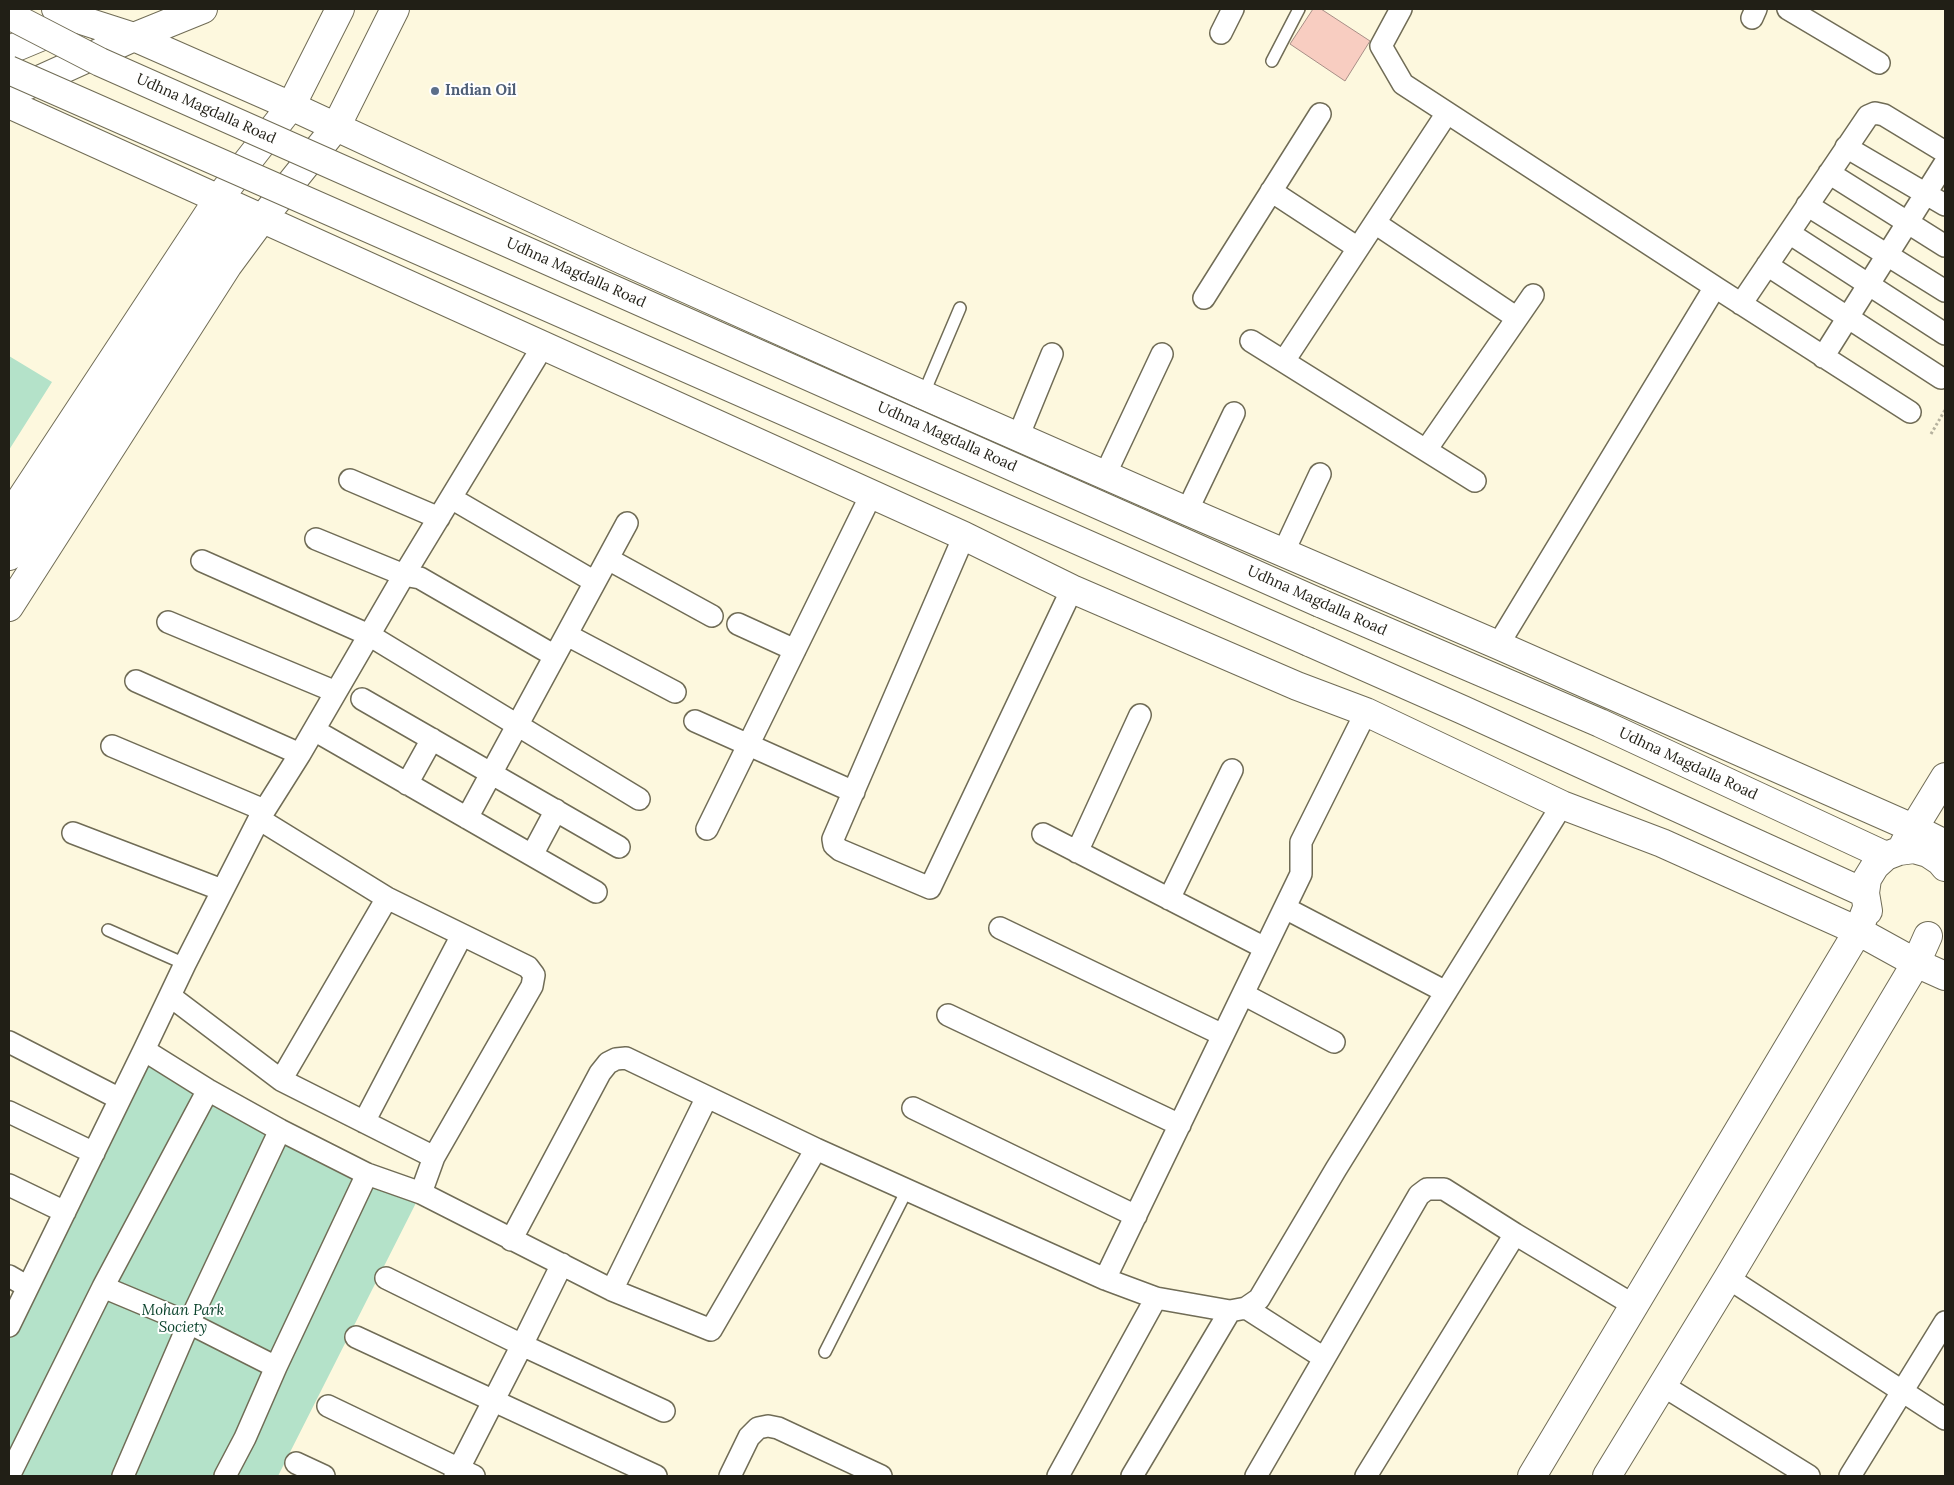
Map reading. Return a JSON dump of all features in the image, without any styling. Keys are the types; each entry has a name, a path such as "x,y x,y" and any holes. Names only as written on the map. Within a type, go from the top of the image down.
{"main road":[{"path":"9,50 55,12 107,9"},
{"path":"9,94 134,37 203,9"},
{"path":"9,556 148,340 176,311 241,208 340,9"},
{"path":"9,517 241,208 336,127 395,9"},
{"path":"55,12 134,37 291,106 617,258 923,395 1187,512 1498,645 1915,829 1945,844"},
{"name":"Udhna Magdalla Road","path":"9,15 109,66 1320,603 1600,723 1893,853 1914,850 1928,853 1945,867"},
{"path":"9,70 1472,714 1863,911 1885,932 1899,938 1914,940 1940,929"},
{"path":"9,104 964,536 1072,589 1297,686 1366,712 1562,805 1662,844 1863,911 1916,963 1945,976"},
{"path":"9,607 228,264 241,208"},
{"path":"9,587 165,348 176,311"},
{"path":"1532,1476 1635,1306 1863,911 1867,879 1875,866 1893,853 1915,829 1945,778"},
{"path":"1607,1476 1916,963 1940,929"}],"street":[{"path":"1221,33 1233,9"},
{"path":"1401,9 1381,46 1403,84 1910,412"},
{"path":"1788,9 1879,63"},
{"path":"1284,361 1447,113"},
{"path":"1741,304 1868,116 1875,113 1884,115 1945,152"},
{"path":"1204,298 1320,114"},
{"path":"1846,148 1945,205"},
{"path":"1823,357 1945,163"},
{"path":"1829,173 1945,246"},
{"path":"1272,191 1358,248"},
{"path":"1807,205 1945,291"},
{"path":"1374,222 1517,318"},
{"path":"1789,233 1945,334"},
{"path":"1767,265 1941,378"},
{"path":"1498,645 1715,287"},
{"path":"1426,450 1533,295"},
{"path":"1251,340 1475,481"},
{"path":"9,1326 185,964 261,814 300,754 404,575 543,346"},
{"path":"1018,437 1052,354"},
{"path":"1105,475 1162,354"},
{"path":"1187,512 1234,413"},
{"path":"1283,553 1320,474"},
{"path":"350,480 439,518"},
{"path":"707,829 872,495"},
{"path":"451,498 595,582"},
{"path":"467,818 628,522"},
{"path":"964,536 833,839 834,845 840,850 930,888 1072,589"},
{"path":"316,539 404,575 420,578 555,656"},
{"path":"608,559 712,616"},
{"path":"202,561 369,635 639,799"},
{"path":"168,622 336,692"},
{"path":"738,624 795,650"},
{"path":"567,635 675,692"},
{"path":"136,681 300,754"},
{"path":"362,699 618,846"},
{"path":"1105,1279 1301,874 1301,842 1366,712"},
{"path":"1077,852 1140,715"},
{"path":"695,721 854,792"},
{"path":"314,730 596,892"},
{"path":"407,784 432,739"},
{"path":"112,746 261,814 386,898 528,967 532,971 534,980 434,1157 421,1193"},
{"path":"1169,899 1232,770"},
{"path":"1132,1476 1238,1310 1259,1299 1336,1169 1562,805"},
{"path":"532,856 556,810"},
{"path":"73,833 222,890"},
{"path":"1042,834 1265,948"},
{"path":"281,1080 386,898"},
{"path":"1285,908 1446,992"},
{"path":"1000,928 1223,1035"},
{"path":"364,1122 462,935"},
{"path":"1243,994 1334,1042"},
{"path":"170,996 281,1080 434,1157"},
{"path":"948,1015 1180,1125"},
{"path":"9,1042 120,1099"},
{"path":"144,1050 208,1090 280,1130 367,1174 421,1193 612,1290 711,1330 816,1149"},
{"path":"511,1240 600,1073 608,1063 616,1058 626,1058 816,1149 1105,1279 1156,1298 1238,1310 1324,1358"},
{"path":"14,1475 103,1287 208,1090"},
{"path":"612,1290 707,1097"},
{"path":"913,1108 1136,1216"},
{"path":"9,1112 94,1153"},
{"path":"123,1476 189,1323 280,1130"},
{"path":"225,1476 245,1438 276,1367 367,1174"},
{"path":"9,1185 65,1212"},
{"path":"1256,1476 1419,1195 1427,1189 1444,1189 1635,1306"},
{"path":"1366,1476 1515,1234"},
{"path":"328,1406 462,1474 493,1402 562,1264"},
{"path":"9,1276 28,1287"},
{"path":"386,1278 522,1345 664,1411"},
{"path":"1728,1278 1945,1419"},
{"path":"103,1287 189,1323 276,1367"},
{"path":"1058,1476 1156,1298"},
{"path":"1850,1476 1945,1322"},
{"path":"356,1337 656,1476"},
{"path":"1662,1385 1809,1476"},
{"path":"730,1476 749,1437 758,1428 768,1426 778,1428 881,1476"},
{"path":"296,1463 324,1476"}],"lane":[{"path":"1272,61 1299,9"},
{"path":"9,22 55,12"},
{"path":"923,395 960,308"},
{"path":"108,930 185,964"},
{"path":"825,1352 907,1190"}],"path":[{"path":"1931,434 1945,410"}],"green space":[{"path":"9,356 52,382 9,450"},
{"name":"Mohan Park Society","path":"143,1053 421,1193 278,1476 9,1476 9,1321"}],"building":[{"path":"1313,9 1321,9 1370,41 1345,81 1290,44"}],"place":[{"name":"Indian Oil","path":"435,91"}]}
